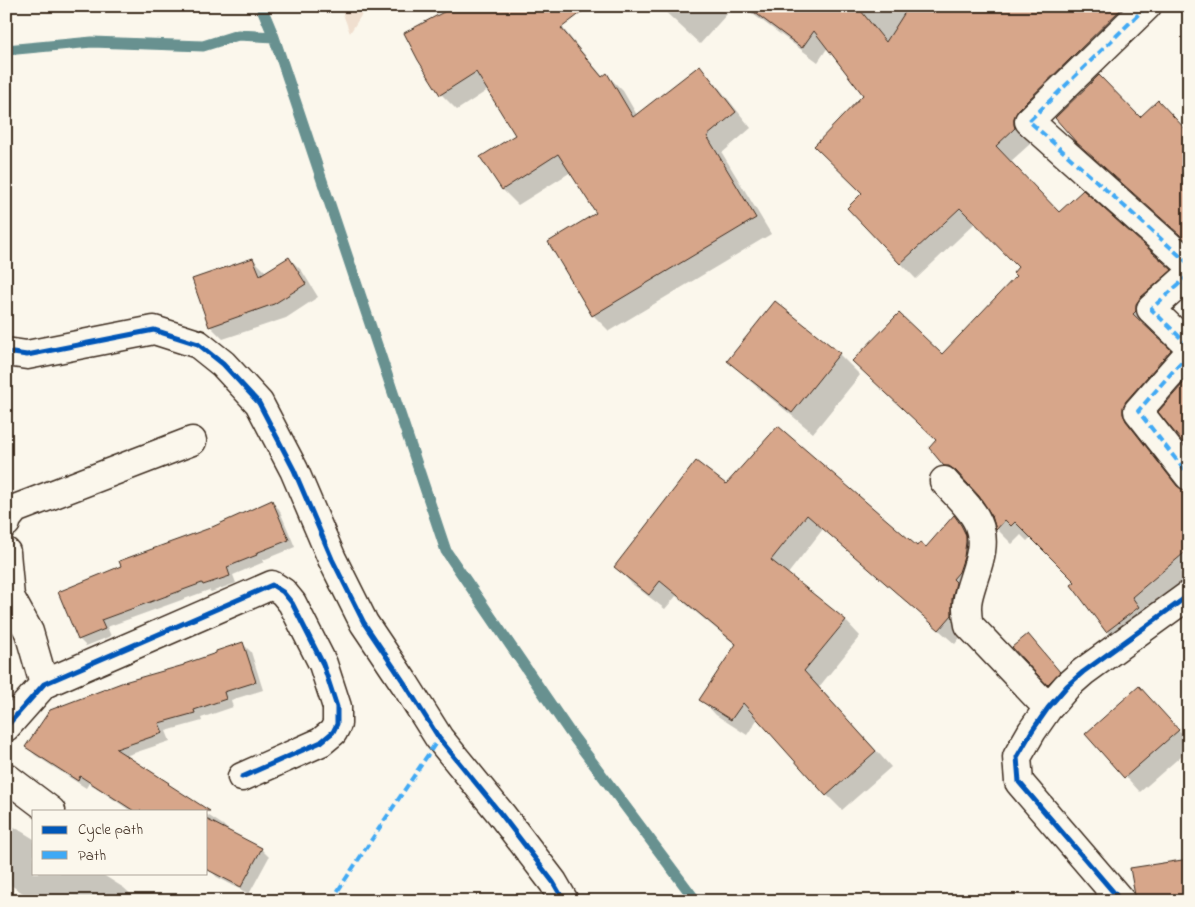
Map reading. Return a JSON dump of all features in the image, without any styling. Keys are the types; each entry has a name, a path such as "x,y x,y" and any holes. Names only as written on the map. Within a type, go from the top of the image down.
{"street":[{"path":"1147,6 1030,121 1189,264"},
{"path":"1189,275 1151,309 1189,346"},
{"path":"6,352 27,354 154,330 198,344 223,364 259,403 294,470 332,559 364,623 439,738 501,814 553,882 564,901"},
{"path":"1189,353 1138,411 1189,476"},
{"path":"6,523 15,509 192,442"},
{"path":"944,481 978,522 981,532 981,554 968,600 967,615 969,625 1048,708"},
{"path":"6,552 8,596 28,632 44,684"},
{"path":"6,727 44,684 272,585 283,592 292,603 323,664 337,707 337,724 333,732 321,742 242,778"},
{"path":"1121,901 1019,782 1017,757 1048,708 1067,686 1083,672 1189,595"},
{"path":"6,777 50,810"}],"shaded area":[{"path":"340,6 367,6 350,33"}],"building":[{"path":"455,6 590,6 561,28 602,77 607,73 633,117 700,65 736,112 707,136 756,218 592,316 548,242 596,213 558,154 502,190 480,157 515,135 476,72 440,95 404,33"},
{"path":"746,6 857,6 886,42 909,6 1124,6 1018,110 1014,118 1015,128 996,146 1059,212 1083,190 1172,270 1141,297 1136,304 1136,311 1133,314 1171,350 1126,401 1123,407 1123,414 1126,421 1177,486 1189,491 1189,549 1132,597 1139,607 1106,632 1071,585 1075,582 1015,522 1011,526 1005,520 996,530 992,516 979,496 956,471 949,466 944,466 929,448 936,440 852,361 899,313 942,354 1016,276 1013,273 1018,267 960,208 900,264 847,208 862,193 814,146 863,95 814,31 802,48"},
{"path":"1099,75 1140,117 1158,100 1189,133 1189,243 1076,142 1055,118"},
{"path":"289,257 306,284 274,304 209,327 192,279 253,258 260,275"},
{"path":"775,301 840,353 792,413 727,361"},
{"path":"1189,377 1189,450 1158,412"},
{"path":"778,426 917,546 920,542 926,547 954,515 966,535 964,557 959,572 953,579 956,582 952,599 952,615 939,630 807,515 771,560 846,620 804,671 876,751 826,796 743,703 731,720 699,700 736,644 660,581 649,595 614,567 696,461 726,484"},
{"path":"272,500 289,540 227,567 230,576 203,585 202,583 101,620 105,629 78,640 58,592 121,566 119,561 210,528"},
{"path":"1028,634 1060,672 1047,685 1012,647"},
{"path":"243,642 256,682 224,692 226,699 194,710 195,713 159,723 163,733 116,749 210,811 132,810 80,776 78,781 25,747 50,710 124,682 184,665 216,653 216,651"},
{"path":"1139,686 1179,730 1124,778 1085,734"},
{"path":"208,820 262,848 241,887 208,870"},
{"path":"1189,859 1189,901 1136,901 1130,868"}],"waterway":[{"path":"261,6 274,37 446,551 569,731 696,901"},
{"path":"6,50 92,42 203,46 238,35 274,37"}],"marked path":[{"path":"1147,6 1029,121 1189,264"},
{"path":"1189,275 1151,309 1189,346"},
{"path":"1189,353 1138,411 1189,476"},
{"path":"331,901 439,738"}],"cycle path":[{"path":"6,352 27,355 154,330 198,344 223,364 259,403 294,470 332,559 364,623 439,738 501,814 553,882 564,901"},
{"path":"6,727 44,684 272,585 283,592 292,603 323,664 337,707 337,724 333,732 321,742 242,777"},
{"path":"1121,901 1019,782 1017,757 1048,708 1067,686 1083,672 1189,595"}]}
